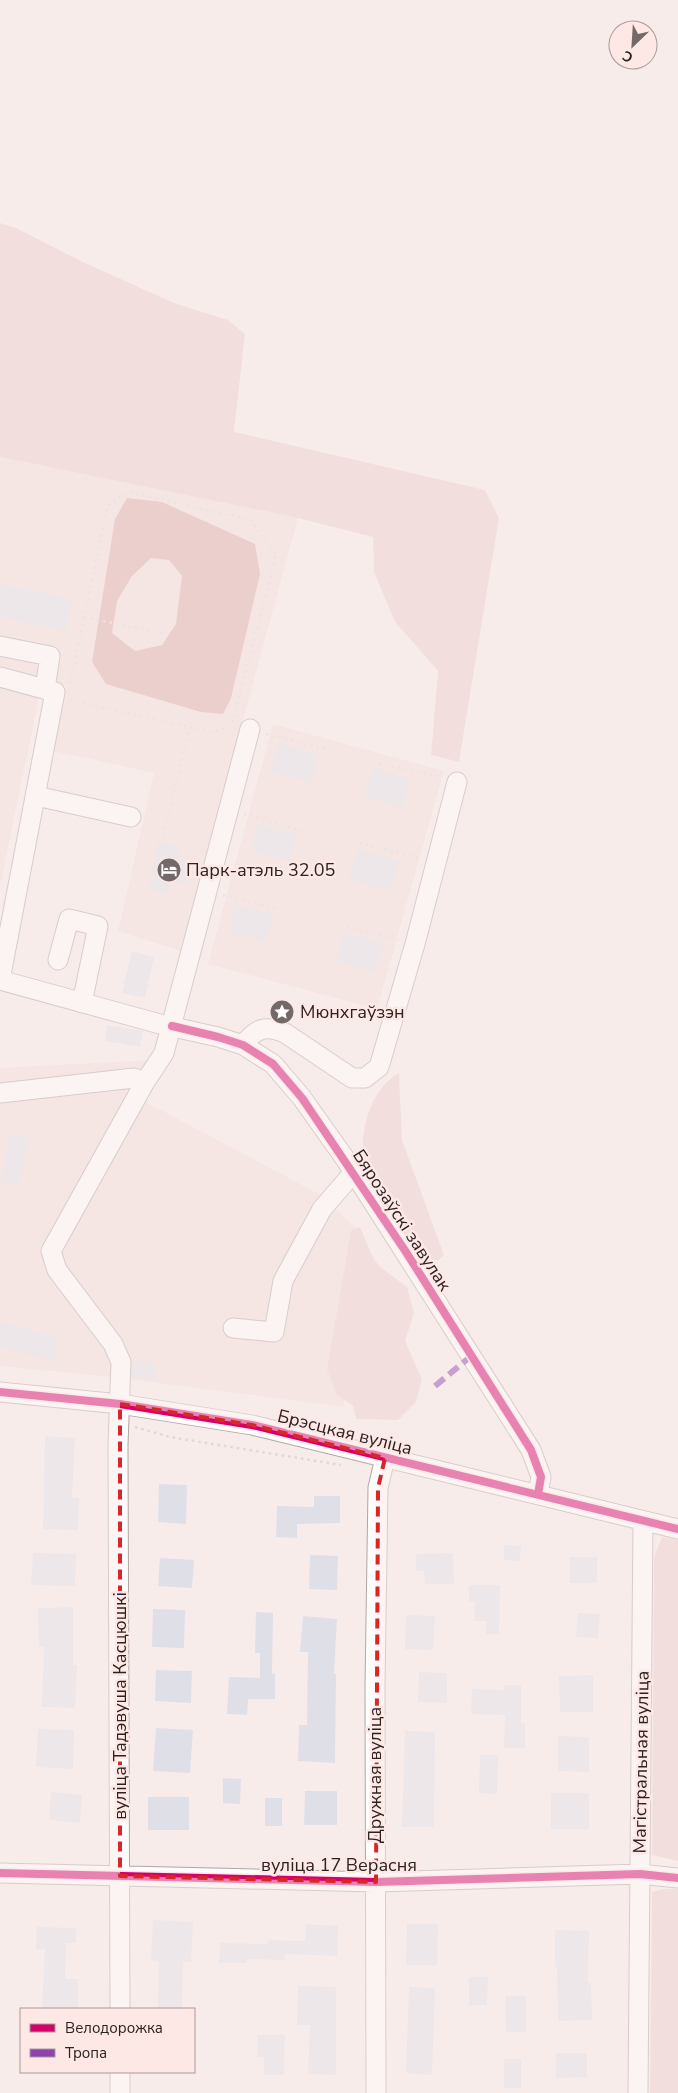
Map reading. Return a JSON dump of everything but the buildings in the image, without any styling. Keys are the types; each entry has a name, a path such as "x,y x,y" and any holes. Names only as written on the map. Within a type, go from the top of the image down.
{"street":[{"path":"0,646 50,656 55,695 0,980"},
{"path":"0,677 55,695"},
{"name":"вуліца Тадэвуша Касцюшкі","path":"120,2008 121,1362 113,1344 57,1270 51,1251 145,1082 164,1053 250,729"},
{"path":"243,1046 252,1034 262,1029 275,1029 285,1033 352,1078 365,1078 379,1068 415,944 458,782"},
{"path":"36,796 132,817"},
{"path":"58,960 69,919 98,926 82,1003"},
{"name":"Бярозаўскі завулак","path":"0,980 160,1024 218,1037 243,1046 273,1064 302,1098 354,1172 531,1450 541,1477 538,1494"},
{"path":"0,1092 134,1078 145,1082"},
{"path":"233,1328 274,1332 283,1281 322,1209 354,1172"},
{"name":"Брэсцкая вуліца","path":"0,1392 120,1404 252,1425 678,1529"},
{"name":"Дружная вуліца","path":"376,2093 374,1686 378,1488 385,1458"},
{"name":"Магістральная вуліца","path":"638,2093 644,1522"},
{"name":"вуліца 17 Верасня","path":"0,1873 376,1882 640,1874 678,1878"},
{"path":"120,2073 120,2093"}],"path":[{"path":"128,492 251,520 276,555 232,725 212,732 55,695 84,617 108,504 128,492"},
{"path":"84,617 166,634"},
{"path":"163,836 190,727"},
{"path":"250,729 325,749"},
{"path":"379,764 458,782"},
{"path":"229,810 302,831"},
{"path":"359,842 437,862"},
{"path":"208,892 279,910"},
{"path":"347,927 415,944"},
{"path":"120,1423 170,1437 344,1466"}],"highlighted area":[{"path":"120,1404 252,1425 385,1458 378,1488 376,1882 120,1876"}],"shaded area":[{"path":"0,223 16,228 83,262 174,303 228,320 245,334 234,432 485,490 499,518 459,762 431,755 438,671 395,622 374,572 373,537 298,518 0,457"},
{"path":"0,457 298,518 180,951 118,931 154,773 53,751 66,686 42,683 0,886"},
{"path":"127,498 162,502 255,544 260,574 231,698 223,714 201,712 106,684 92,662 115,519","holes":["151,558 169,560 182,576 176,624 162,645 135,651 112,633 117,601 132,576"]},
{"path":"273,724 444,771 377,1009 208,964"},
{"path":"150,1060 127,1092 321,1195 364,1236 355,1336 343,1407 121,1378 0,1366 0,1068"},
{"path":"399,1073 402,1140 444,1255 438,1260 431,1260 417,1255 363,1155 364,1132 370,1108 382,1088"},
{"path":"360,1227 374,1260 407,1287 414,1313 405,1341 422,1379 416,1402 398,1420 356,1419 353,1406 337,1395 327,1370 351,1230"},
{"path":"662,1537 678,1540 678,1861 652,1855 654,1557"},
{"path":"664,1889 678,1889 678,2093 650,2093 652,1892"}],"marked path":[{"path":"435,1386 470,1357"}],"cycle path":[{"path":"172,1026 243,1045 273,1064 302,1098 406,1252 531,1450 541,1477 538,1494"},
{"path":"0,1392 120,1404 252,1425 678,1529"},
{"path":"0,1873 376,1882 640,1874 678,1878"}],"place":[{"name":"Парк-атэль 32.05","path":"169,870"},
{"name":"Мюнхгаўзэн","path":"282,1012"}]}
